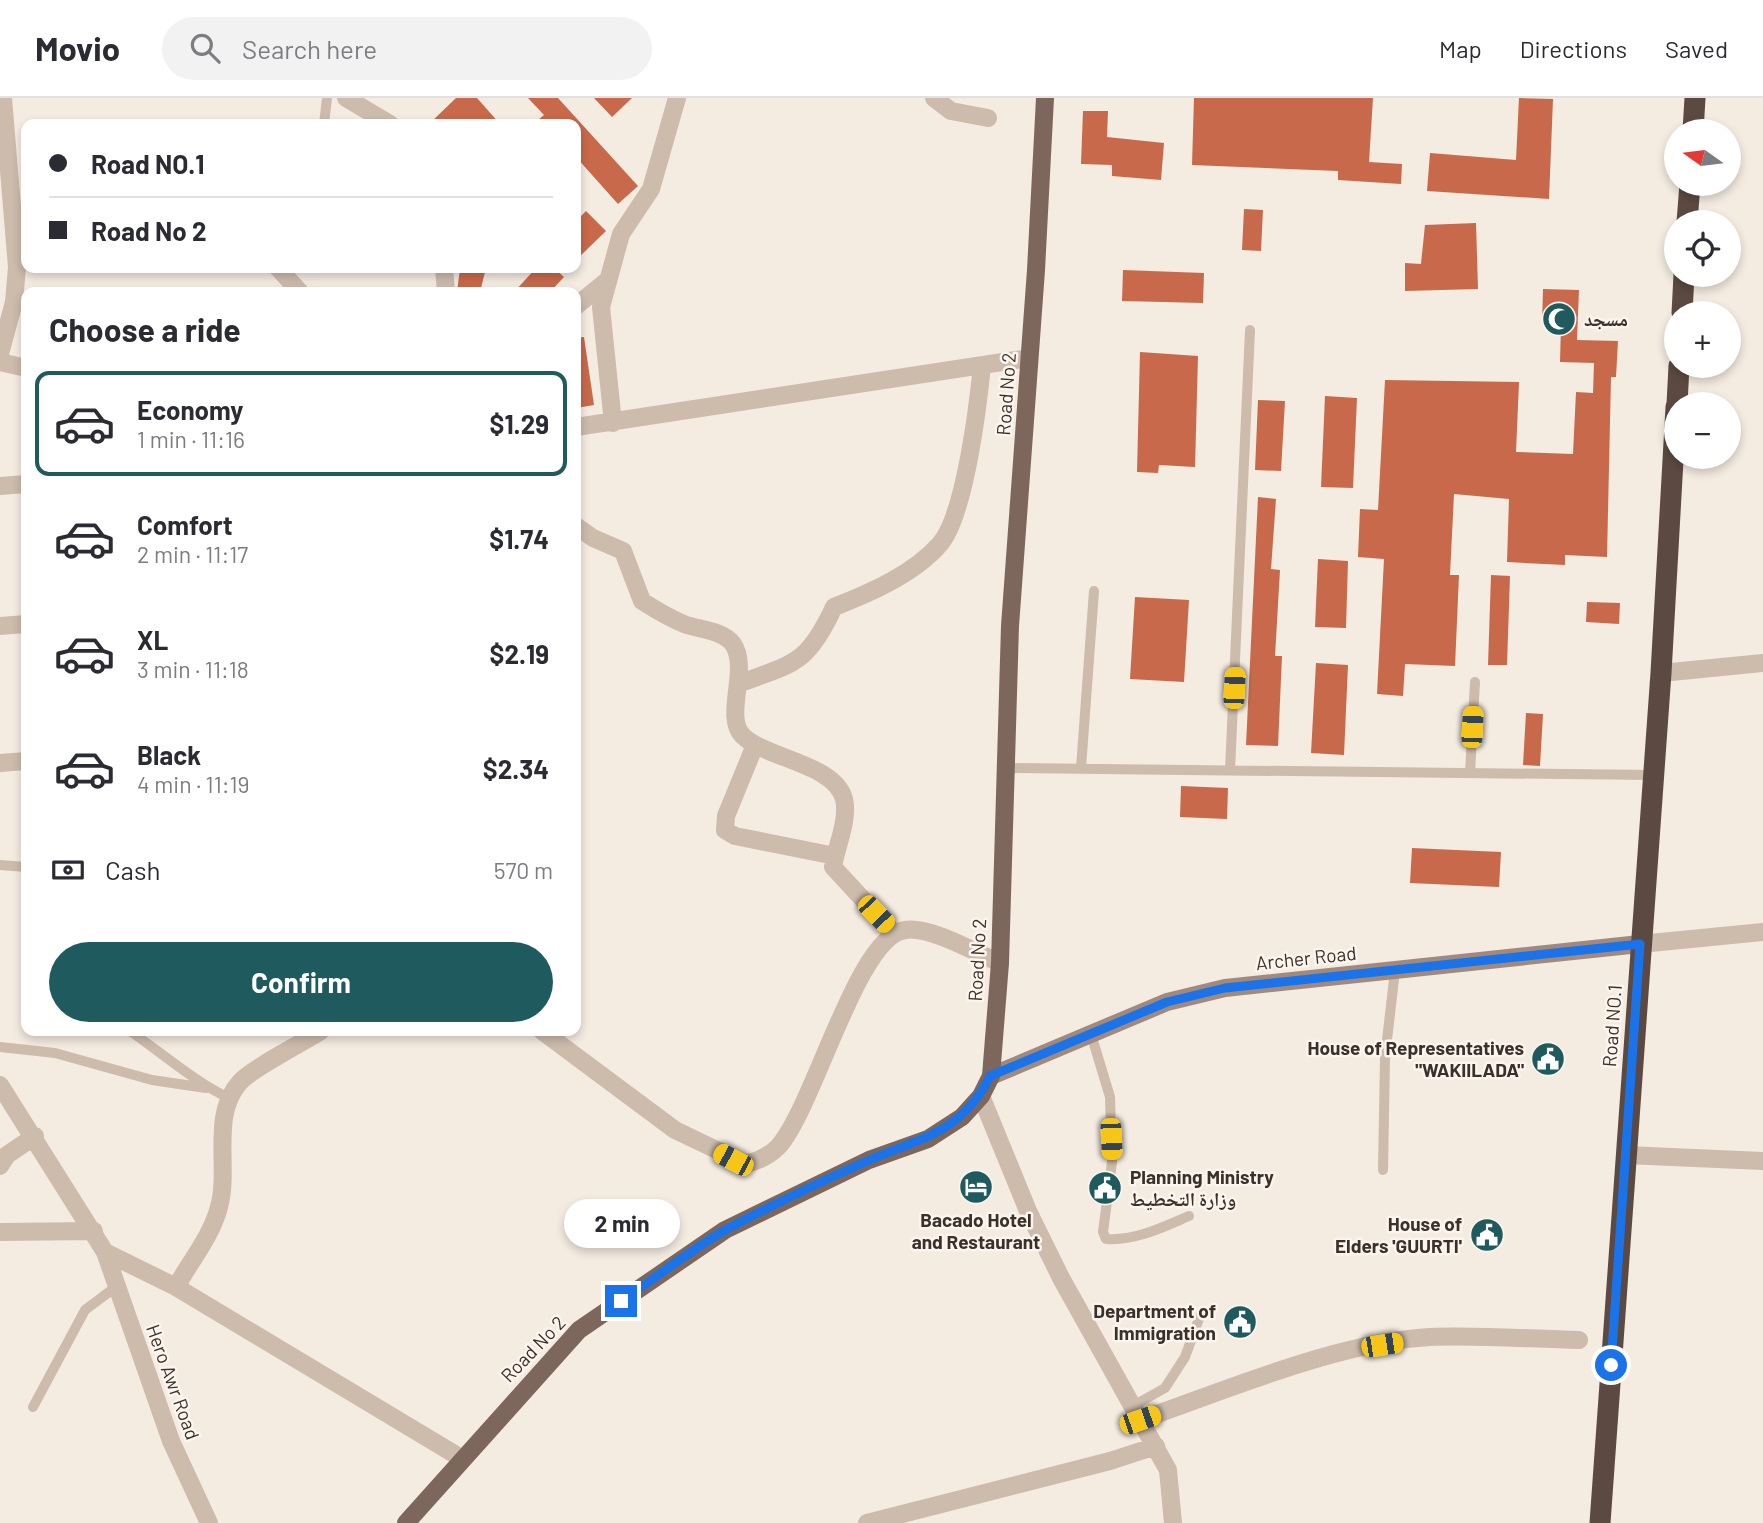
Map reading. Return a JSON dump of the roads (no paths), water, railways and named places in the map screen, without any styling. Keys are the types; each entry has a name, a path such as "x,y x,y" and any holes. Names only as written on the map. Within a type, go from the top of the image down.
{"highway":[{"path":"1694,119 1695,98"},
{"name":"Road NO.1","path":"1600,1523 1673,469"}],"main road":[{"name":"Road No 2","path":"406,1523 461,1458 579,1330 725,1230 870,1160 928,1139 962,1116 981,1096 990,1076 1000,963 1010,626 1045,98"},
{"name":"Archer Road","path":"990,1076 1167,1002 1225,988 1640,944"}],"street":[{"path":"0,354 14,302 17,267 18,179 3,98"},
{"path":"346,98 382,119"},
{"path":"613,423 601,307 621,234 651,189 677,98"},
{"path":"934,98 951,111 988,118"},
{"path":"283,273 295,287"},
{"path":"581,302 608,280"},
{"path":"581,427 1029,358"},
{"path":"0,362 21,367"},
{"path":"738,684 799,661 821,635 834,607 869,594 916,565 942,543 964,480 977,419 982,366"},
{"path":"0,486 21,484"},
{"path":"581,530 623,551 642,601 687,625 725,636 740,659 736,726 741,735 755,745 826,776 836,784 844,799 844,814 833,867 839,877 894,933"},
{"path":"0,626 21,624"},
{"path":"1661,673 1763,663"},
{"path":"755,745 726,817 725,830 735,836 835,856"},
{"path":"0,763 21,761"},
{"path":"549,1036 675,1130 746,1164 762,1159 778,1147 798,1118 868,963 894,933 907,929 921,932 1000,963"},
{"path":"1640,944 1763,932"},
{"path":"176,1287 219,1210 223,1188 225,1119 229,1098 240,1081 313,1036"},
{"name":"Hero Awr Road","path":"0,1085 35,1136 106,1252 171,1441 209,1523"},
{"path":"981,1096 1028,1211 1061,1278 1168,1470 1173,1523"},
{"path":"0,1166 7,1156 35,1136"},
{"path":"1626,1155 1763,1161"},
{"path":"0,1232 94,1231"},
{"path":"106,1252 176,1287 461,1458"},
{"path":"1135,1413 1312,1361 1429,1337 1579,1340"},
{"path":"867,1523 1110,1461 1156,1446"}],"lane":[{"path":"325,119 327,98"},
{"path":"1230,770 1250,330"},
{"path":"1081,768 1094,591"},
{"path":"1470,773 1475,682"},
{"path":"1005,768 1652,775"},
{"path":"0,865 21,867"},
{"path":"1383,1170 1385,1057 1395,971"},
{"path":"1091,1034 1110,1097 1112,1162 1103,1232 1106,1239 1143,1235 1189,1216"},
{"path":"137,1036 187,1070 206,1088"},
{"path":"0,1048 55,1053 96,1062 152,1080 206,1088 229,1098"},
{"path":"33,1407 85,1310 117,1286"},
{"path":"1135,1413 1165,1388 1185,1357 1199,1316"}],"place":[{"name":"مسجد","path":"1559,319"},
{"name":"House of Representatives \"WAKIILADA\"","path":"1548,1059"},
{"name":"Bacado Hotel and Restaurant","path":"976,1187"},
{"name":"Planning Ministry وزارة التخطيط","path":"1105,1188"},
{"name":"House of Elders 'GUURTI'","path":"1487,1235"},
{"name":"Department of Immigration","path":"1240,1322"}]}
